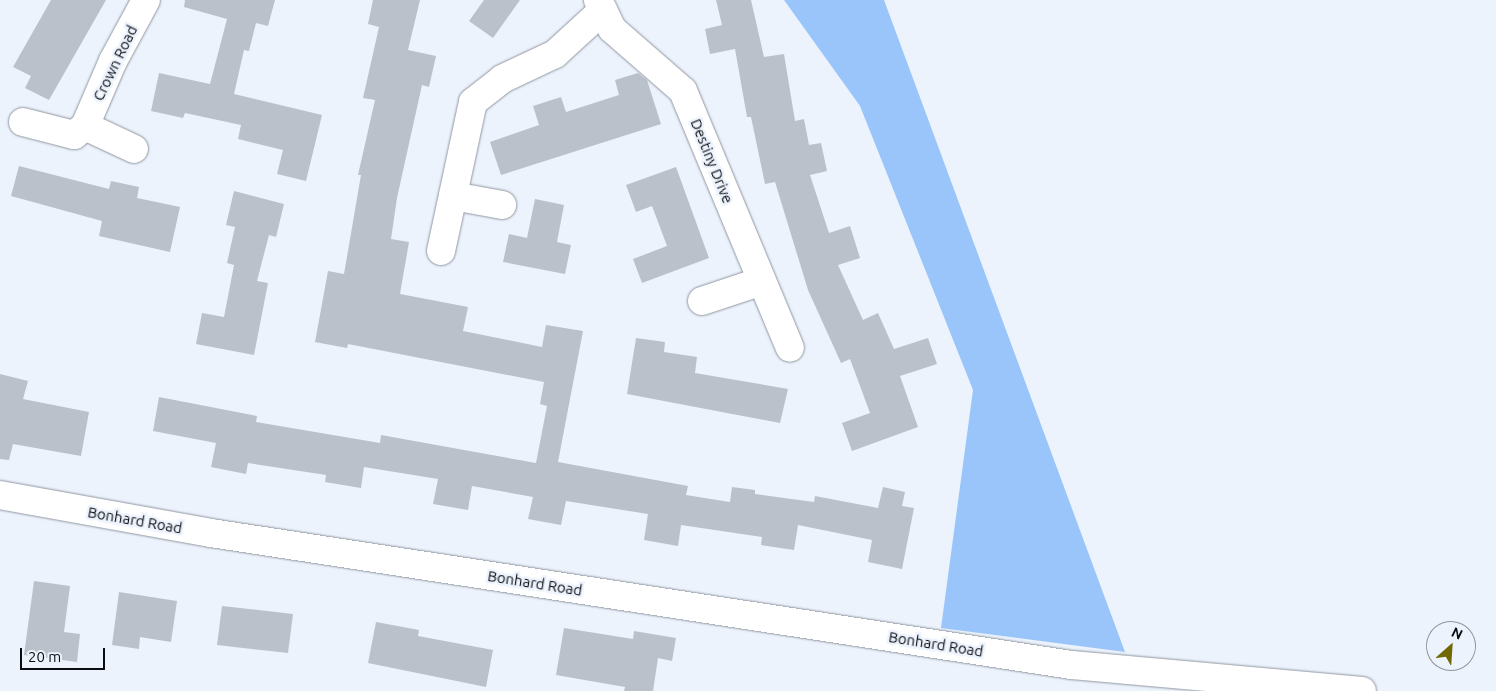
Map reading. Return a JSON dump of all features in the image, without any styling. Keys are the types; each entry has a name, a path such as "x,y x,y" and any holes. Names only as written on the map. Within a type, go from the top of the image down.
{"street":[{"name":"Crown Road","path":"85,126 113,61 146,0"},
{"path":"442,250 473,102 502,78 555,54 601,5"},
{"name":"Destiny Drive","path":"601,5 612,29 683,91 790,348"},
{"path":"23,122 74,134 85,126 134,149"},
{"path":"453,196 502,205"},
{"path":"702,301 762,281"},
{"name":"Bonhard Road","path":"0,495 211,533 1072,665 1362,691"}],"shaded area":[{"path":"784,0 884,0 1125,652 941,628 973,390 860,106"}],"building":[{"path":"51,0 106,0 49,100 25,88 31,76 13,67"},
{"path":"185,0 275,0 268,26 256,23 249,51 244,50 234,94 322,115 306,181 277,174 283,150 238,139 241,125 185,113 183,118 151,111 159,73 210,84 227,19 184,7"},
{"path":"373,0 420,0 408,50 436,56 429,87 422,85 397,198 391,239 409,242 400,294 468,307 463,331 542,347 546,325 583,331 558,462 688,486 686,495 730,502 732,487 755,490 755,494 814,502 815,496 878,508 883,487 905,492 902,506 914,508 902,569 868,562 872,540 798,525 794,550 761,545 762,537 681,525 678,546 644,540 648,514 566,501 561,525 528,519 533,497 472,486 468,510 433,504 438,479 364,467 361,488 325,482 326,475 248,463 246,474 211,467 216,443 153,431 159,397 257,416 256,422 380,443 381,435 536,463 547,406 540,404 544,382 348,344 347,348 315,342 328,271 344,274 361,175 358,175 375,100 363,98 379,27 368,24"},
{"path":"484,0 520,0 493,38 469,21"},
{"path":"716,0 751,0 764,57 784,54 795,121 804,119 809,145 821,143 827,171 810,175 829,233 850,226 860,258 838,265 863,320 878,313 894,349 928,338 937,364 900,376 918,427 852,451 842,423 870,413 850,359 841,363 808,290 775,182 765,184 751,117 747,117 735,49 710,54 705,29 722,25"},
{"path":"638,73 647,80 661,124 501,175 490,142 539,125 533,106 561,97 566,112 619,95 615,80"},
{"path":"19,166 109,189 111,181 139,187 137,198 180,207 170,252 99,236 102,221 11,196"},
{"path":"676,167 709,258 642,283 633,259 667,246 652,206 636,212 626,185"},
{"path":"234,191 284,204 276,237 269,235 257,281 268,283 254,355 196,344 202,313 224,317 234,265 227,263 235,227 226,225"},
{"path":"535,199 564,205 557,242 571,245 565,274 503,262 509,234 527,238"},
{"path":"636,338 665,342 664,352 697,357 695,373 788,389 780,423 627,394"},
{"path":"0,374 28,381 23,399 89,412 81,456 13,444 9,460 0,459"},
{"path":"34,581 70,586 64,632 80,634 77,662 24,655"},
{"path":"119,592 177,601 171,642 140,637 139,649 112,645"},
{"path":"222,606 293,614 288,653 217,645"},
{"path":"376,622 419,630 418,636 493,650 486,687 368,663"},
{"path":"564,628 633,639 634,631 676,638 672,661 658,658 653,691 624,691 625,687 556,675"}]}
